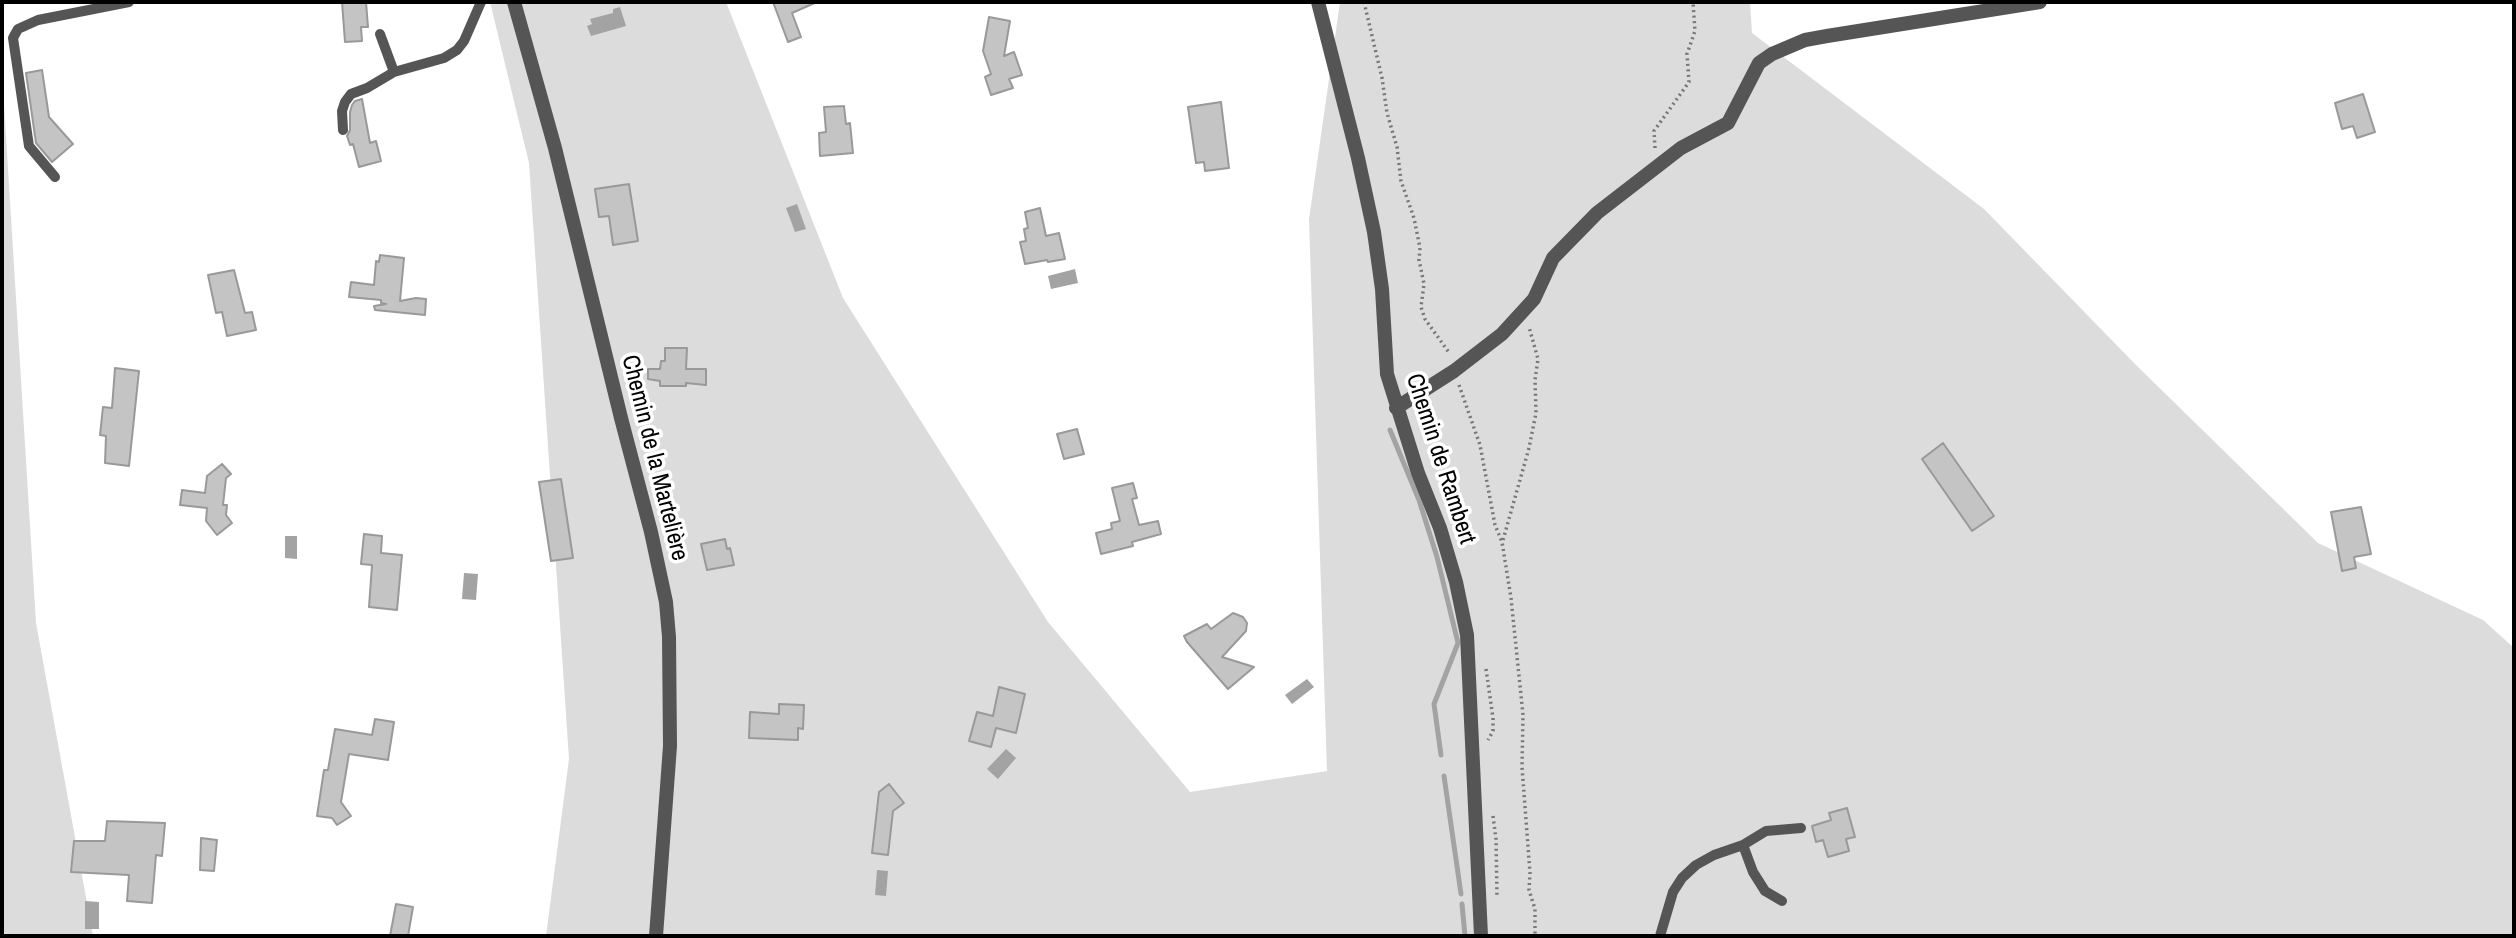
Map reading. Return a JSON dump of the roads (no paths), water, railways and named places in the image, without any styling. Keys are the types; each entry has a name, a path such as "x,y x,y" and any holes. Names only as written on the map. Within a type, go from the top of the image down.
{"street":[{"name":"Chemin de la Martelière","path":"514,2 555,148 666,602 670,746 656,936"},
{"name":"Chemin de Rambert","path":"1318,2 1374,232 1382,289 1387,374 1396,408 1440,528 1456,582 1467,635 1481,936"},
{"path":"1396,408 1454,371 1502,334 1534,299 1553,258 1597,213 1681,148 1728,123 1759,63 1790,46 1827,36 2040,2"}],"lane":[{"path":"55,177 29,146 13,38 18,29 38,20 129,2"},
{"path":"343,130 342,111 351,94 394,72 444,58 457,50 464,41 481,2"},
{"path":"380,34 394,72"},
{"path":"1660,936 1673,892 1682,878 1696,865 1714,855 1743,845 1766,831 1801,828"},
{"path":"1743,845 1753,872 1765,891 1782,901"}],"waterway":[{"path":"1390,430 1419,500 1437,557 1458,643 1434,704 1441,755"},
{"path":"1444,776 1461,894"},
{"path":"1462,904 1465,936"}]}
